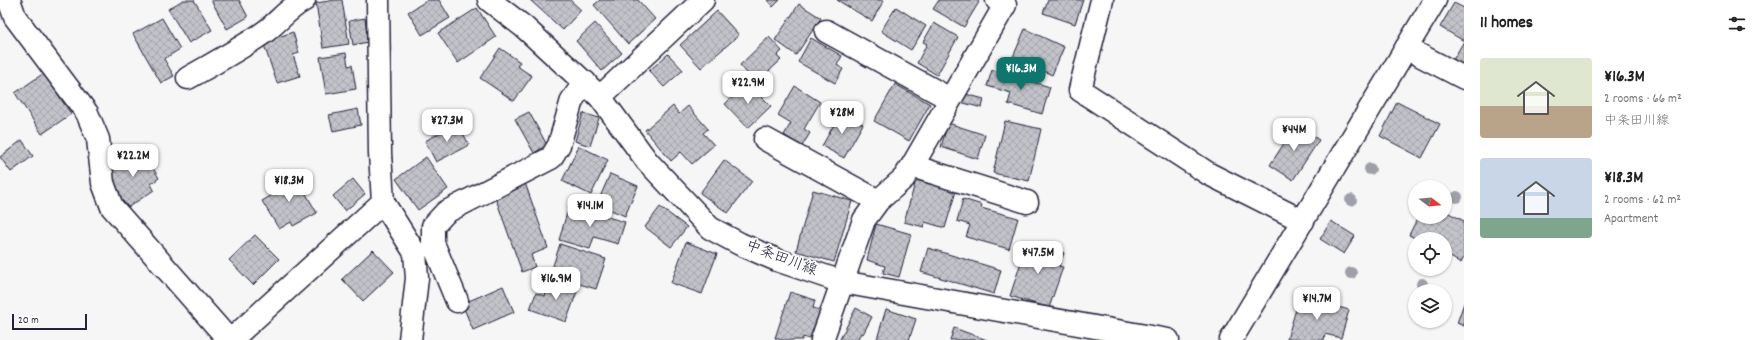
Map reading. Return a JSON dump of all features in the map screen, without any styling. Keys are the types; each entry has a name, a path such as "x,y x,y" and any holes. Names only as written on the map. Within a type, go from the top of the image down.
{"street":[{"path":"9,0 16,18 87,113 98,139 103,183 112,207 230,340 383,202"},
{"path":"188,78 246,45 271,28 296,4 304,0"},
{"path":"378,0 383,202 415,253 417,278 410,340"},
{"name":"中条田川線","path":"489,0 524,27 600,97 648,161 710,228 740,244 777,260 842,282 1168,340"},
{"path":"1102,0 1080,90 1209,174 1303,221"},
{"path":"1231,340 1435,0"},
{"path":"822,340 864,220 878,201 904,178 912,166 1004,2"},
{"path":"600,97 693,3"},
{"path":"826,31 950,99"},
{"path":"1406,48 1464,78"},
{"path":"457,301 433,243 433,226 446,212 551,158 559,145 572,100 585,82"},
{"path":"765,139 878,201"},
{"path":"912,166 1027,202"}],"building":[{"path":"183,0 194,0 212,30 189,43 168,9"},
{"path":"211,0 239,0 248,17 227,29"},
{"path":"342,0 349,44 323,48 316,3"},
{"path":"428,0 439,0 450,18 422,35 408,12"},
{"path":"530,0 570,0 581,10 563,30"},
{"path":"600,0 638,0 655,19 628,44 594,5"},
{"path":"767,0 780,0 773,7"},
{"path":"837,0 884,0 872,21"},
{"path":"939,0 976,0 979,2 964,27 933,9"},
{"path":"1048,0 1083,0 1075,24 1043,13"},
{"path":"1454,3 1464,8 1464,41 1440,27"},
{"path":"799,4 821,18 796,55 775,40"},
{"path":"896,7 926,26 911,50 881,31"},
{"path":"477,8 496,37 458,63 438,33"},
{"path":"717,11 739,35 701,68 680,45"},
{"path":"162,18 180,49 164,59 174,76 161,83 133,34"},
{"path":"365,18 368,42 353,45 349,21"},
{"path":"595,23 622,53 602,71 576,41"},
{"path":"934,23 958,37 937,75 917,63 927,44 923,42"},
{"path":"1025,29 1064,47 1052,75 1013,57"},
{"path":"293,32 299,53 293,55 300,76 277,83 263,42"},
{"path":"769,37 782,51 777,56 781,60 756,83 740,65"},
{"path":"811,38 842,56 837,65 843,69 835,83 798,62"},
{"path":"1464,41 1464,66 1453,60"},
{"path":"500,48 520,62 517,66 532,76 514,101 480,78"},
{"path":"346,53 348,66 352,65 356,89 326,94 320,57"},
{"path":"668,54 683,70 664,87 649,71"},
{"path":"992,70 1050,87 1042,114 1008,104 1011,93 987,86"},
{"path":"44,73 71,114 42,134 15,93"},
{"path":"747,82 771,106 748,128 725,104"},
{"path":"895,84 930,104 909,141 874,121"},
{"path":"795,86 820,102 804,129 810,133 802,146 784,135 791,123 778,115"},
{"path":"962,93 984,99 982,108 960,102"},
{"path":"1397,102 1440,124 1422,158 1380,136"},
{"path":"673,106 679,114 688,106 708,129 703,133 714,145 692,164 681,152 671,161 645,130"},
{"path":"358,109 361,125 333,131 329,115"},
{"path":"529,112 547,145 534,153 515,119"},
{"path":"841,112 863,124 844,158 822,146"},
{"path":"583,113 599,118 590,146 575,141"},
{"path":"1005,121 1041,129 1029,181 993,173"},
{"path":"458,123 469,145 436,162 425,141"},
{"path":"948,123 985,135 978,159 941,147"},
{"path":"1296,125 1319,140 1293,180 1270,165"},
{"path":"22,140 33,156 11,172 0,157"},
{"path":"579,146 608,160 591,195 562,181"},
{"path":"141,149 159,178 151,184 154,190 127,208 104,173"},
{"path":"426,157 448,189 418,210 396,179"},
{"path":"724,160 752,181 728,213 700,193"},
{"path":"610,174 638,186 625,216 597,204"},
{"path":"295,175 317,213 293,226 291,222 279,229 262,201 274,194 271,188"},
{"path":"353,179 365,194 345,211 333,196"},
{"path":"524,180 548,248 531,255 535,267 522,272 493,191"},
{"path":"916,180 956,191 945,228 925,222 924,227 904,222"},
{"path":"813,190 852,201 834,262 796,251"},
{"path":"963,199 982,205 981,208 1018,218 1009,249 966,237 970,225 957,221"},
{"path":"569,206 625,222 618,244 594,237 590,249 559,240"},
{"path":"660,207 687,227 671,247 645,227"},
{"path":"1452,215 1464,221 1464,257 1461,263 1452,258 1452,232 1410,232 1414,224 1452,224"},
{"path":"1331,221 1355,236 1344,254 1320,239"},
{"path":"876,224 911,234 899,277 883,273 885,266 867,260"},
{"path":"255,235 279,259 253,285 229,260"},
{"path":"1028,241 1064,253 1059,266 1063,267 1049,308 1010,296"},
{"path":"686,242 717,254 702,294 671,283"},
{"path":"560,244 606,259 596,289 550,275"},
{"path":"928,248 1001,270 994,294 921,272"},
{"path":"373,250 394,272 363,301 342,279"},
{"path":"551,279 578,289 566,322 530,309 536,293 545,296"},
{"path":"503,286 514,312 473,330 462,304"},
{"path":"790,292 815,300 813,308 824,311 812,340 803,337 802,340 782,340 775,338"},
{"path":"1300,296 1349,310 1341,338 1325,334 1324,340 1287,339"},
{"path":"1464,303 1464,326 1457,323"},
{"path":"856,308 872,317 863,334 861,333 857,340 841,340 840,339"},
{"path":"886,309 916,319 909,340 877,339"},
{"path":"954,328 987,340 950,340"}]}
